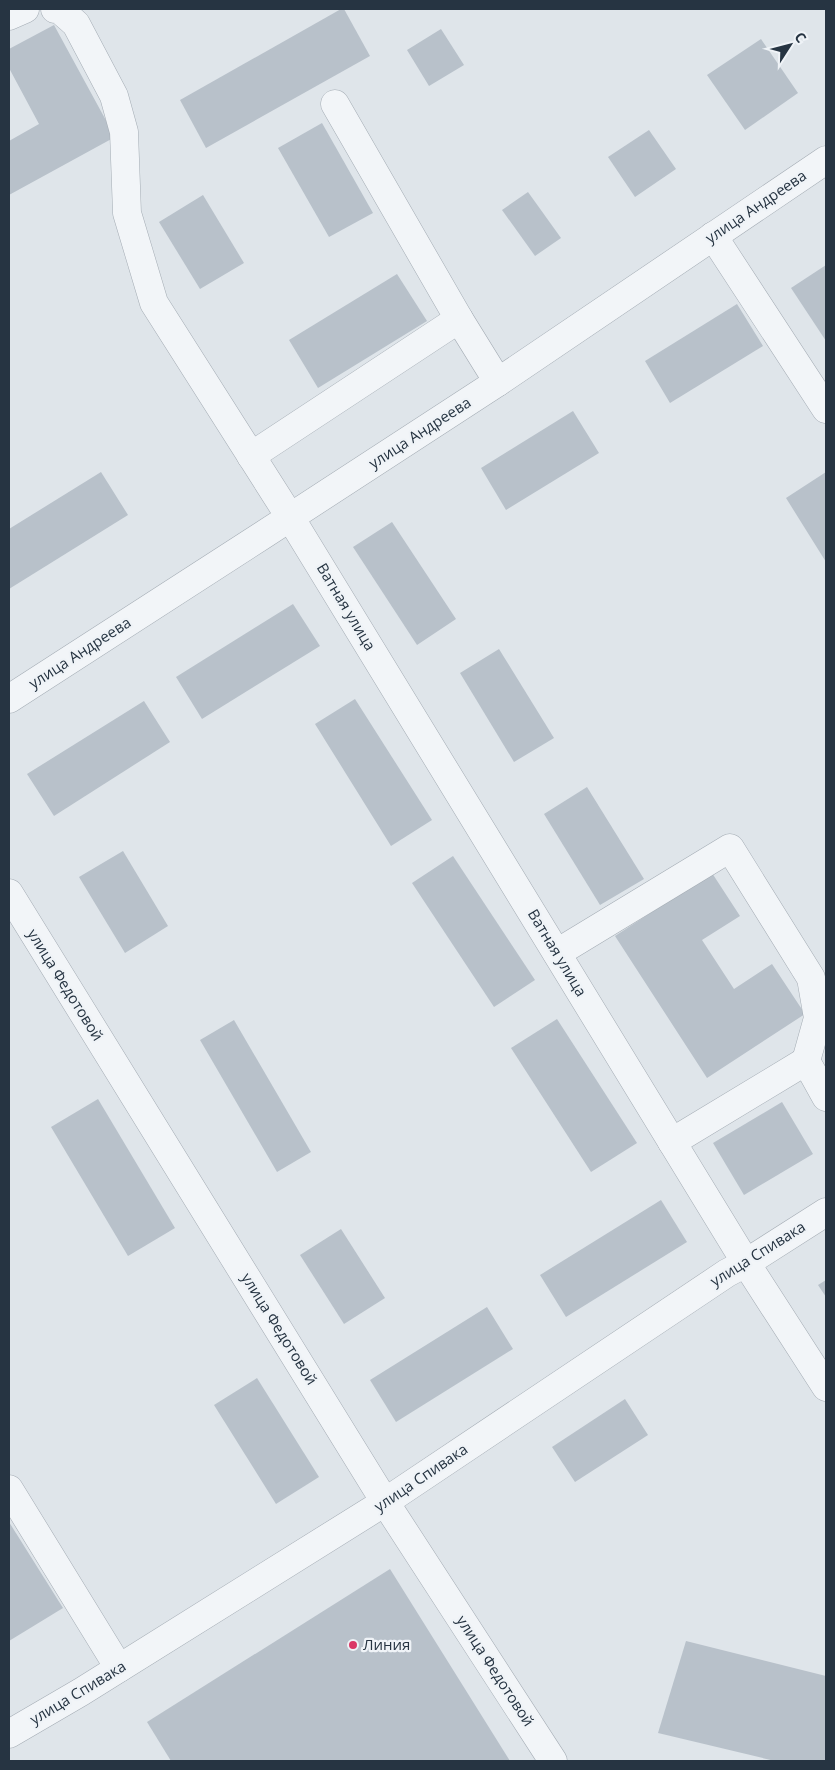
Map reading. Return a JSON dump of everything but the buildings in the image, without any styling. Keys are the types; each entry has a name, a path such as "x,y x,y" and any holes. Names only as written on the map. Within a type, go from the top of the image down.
{"street":[{"path":"9,16 25,9"},
{"name":"Ватная улица","path":"55,9 59,9 76,24 114,96 124,132 127,213 154,303 290,517 746,1263 826,1387"},
{"path":"335,104 459,320 498,382"},
{"name":"улица Андреева","path":"9,699 498,382 826,160"},
{"path":"713,236 826,409"},
{"path":"252,456 459,320"},
{"path":"556,953 730,848 811,978 818,1018 806,1061 672,1142"},
{"name":"улица Федотовой","path":"9,894 385,1502 553,1761"},
{"path":"806,1061 826,1097"},
{"name":"улица Спивака","path":"9,1734 119,1668 385,1502 727,1273 826,1212"},
{"path":"9,1488 119,1668"}],"place":[{"name":"Линия","path":"353,1645"}]}
